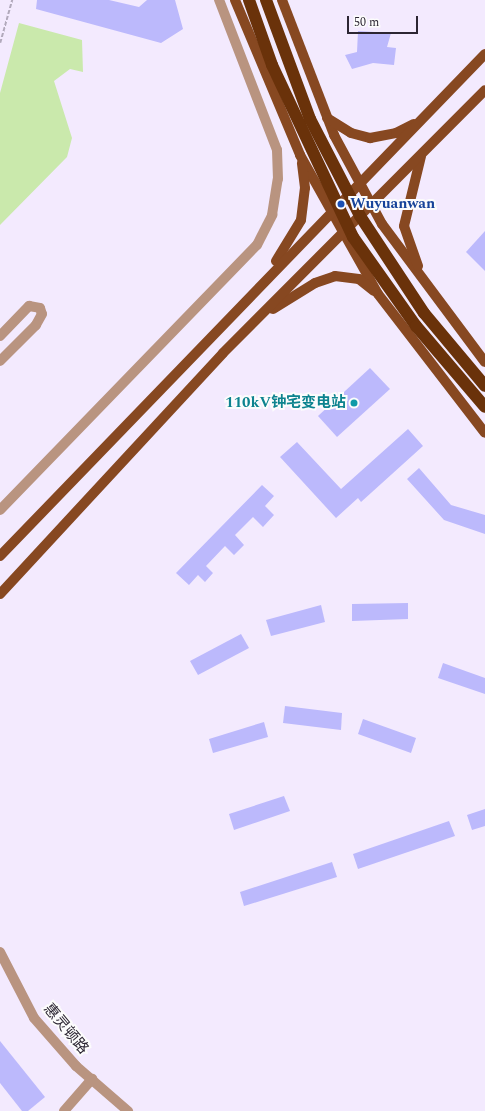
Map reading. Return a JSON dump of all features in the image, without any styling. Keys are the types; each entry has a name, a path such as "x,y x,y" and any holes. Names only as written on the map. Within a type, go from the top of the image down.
{"highway":[{"path":"249,0 294,114 353,237 416,326 485,406"},
{"path":"266,0 310,119 360,216 424,313 485,386"}],"main road":[{"path":"235,0 300,155 378,294 485,433"},
{"path":"282,0 327,118 382,224 429,289 485,362"},
{"path":"0,556 245,300 361,183 485,54"},
{"path":"0,594 256,319 344,234 485,90"},
{"path":"327,118 350,133 370,138 396,133 423,119"},
{"path":"245,300 288,246 301,220 305,188 300,155"},
{"path":"421,155 404,226 410,250 429,289"},
{"path":"256,319 315,283 335,276 359,279 378,294"}],"street":[{"path":"0,510 257,245 272,215 278,179 277,150 219,0"},
{"path":"0,336 28,306 40,308 42,314 36,325 0,361"},
{"name":"惠灵顿路","path":"0,952 34,1018 92,1079 128,1111"},
{"path":"64,1111 92,1079"}],"path":[{"path":"0,43 12,0"}],"green space":[{"path":"19,23 82,40 83,72 70,69 54,81 72,138 67,157 0,225 0,93"}],"building":[{"path":"37,0 109,0 139,7 147,0 175,0 183,29 161,43 36,9"},
{"path":"358,31 391,33 387,47 396,48 394,65 373,63 352,69 345,55 357,52"},
{"path":"485,231 485,271 466,252"},
{"name":"110kV钟宅变电站","path":"370,368 390,389 337,437 318,416"},
{"path":"408,429 423,446 361,502 358,498 336,518 280,457 297,442 341,489"},
{"path":"419,468 451,505 485,515 485,534 444,520 407,479"},
{"path":"262,485 274,496 265,506 274,515 263,527 253,517 235,535 244,545 234,555 225,546 206,566 213,573 205,582 198,575 189,585 176,573"},
{"path":"408,603 408,619 352,621 352,604"},
{"path":"321,605 325,622 271,636 266,620"},
{"path":"241,634 249,648 198,675 190,661"},
{"path":"443,663 485,678 485,694 438,678"},
{"path":"285,706 342,713 341,730 283,723"},
{"path":"363,719 416,738 411,753 358,734"},
{"path":"264,722 268,737 213,753 209,739"},
{"path":"284,796 290,811 234,830 229,814"},
{"path":"485,809 485,826 472,830 467,815"},
{"path":"449,821 455,836 358,869 353,854"},
{"path":"332,862 337,877 244,906 240,892"},
{"path":"0,1041 45,1097 28,1111 22,1111 0,1083"}],"place":[{"name":"Wuyuanwan","path":"341,204"},
{"name":"110kV钟宅变电站","path":"354,403"}]}
